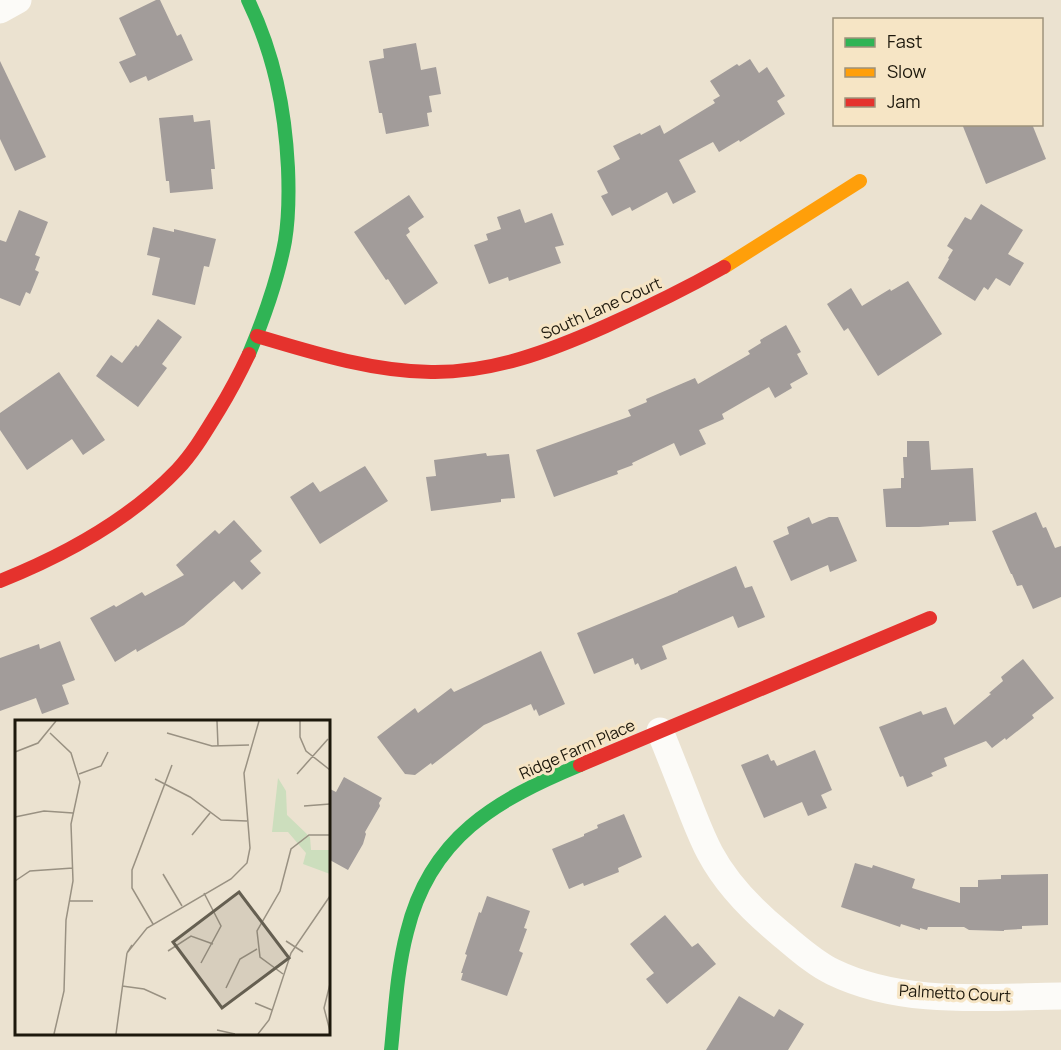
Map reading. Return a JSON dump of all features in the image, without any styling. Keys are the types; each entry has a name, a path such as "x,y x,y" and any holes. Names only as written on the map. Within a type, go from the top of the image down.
{"street":[{"path":"0,10 18,0"},
{"path":"0,581 47,561 83,542 143,500 194,450 243,369 269,300 285,239 289,197 285,131 277,75 267,42 248,0"},
{"name":"South Lane Court","path":"257,336 359,364 382,368 456,371 504,363 581,338 663,299 737,259 860,181"},
{"name":"Ridge Farm Place","path":"391,1050 408,923 422,887 433,868 443,853 474,821 510,796 574,767 930,618"},
{"name":"Palmetto Court","path":"660,731 704,841 722,872 738,893 764,919 819,964 830,971 857,981 918,995 1061,996"}],"building":[{"path":"160,0 177,36 181,34 193,60 148,81 146,76 130,83 119,62 136,55 119,18"},
{"path":"416,43 421,70 436,67 441,94 429,96 432,112 427,113 429,126 386,134 382,113 379,113 369,61 384,58 383,49"},
{"path":"750,59 759,73 767,67 785,96 777,101 785,114 740,142 739,140 719,152 713,142 679,160 696,192 673,204 667,192 632,211 630,207 612,216 601,196 608,193 597,171 620,159 613,146 660,125 664,134 715,103 713,100 720,96 710,81 737,64 739,66"},
{"path":"0,61 46,157 15,171 0,139"},
{"path":"193,115 194,122 210,120 215,169 211,169 213,189 170,193 169,181 166,181 159,118"},
{"path":"963,126 1033,126 1046,159 986,184"},
{"path":"409,195 424,217 408,228 410,232 406,235 438,283 405,305 354,232"},
{"path":"981,204 1023,230 1008,254 1024,263 1010,286 996,278 988,290 984,287 975,301 938,278 953,250 947,246 965,217 971,220"},
{"path":"520,209 525,223 552,213 564,245 555,247 561,263 509,281 508,277 489,284 474,245 488,240 486,234 501,229 497,217"},
{"path":"19,210 48,222 35,255 40,257 35,270 39,272 30,294 26,292 20,306 0,298 0,240 6,242"},
{"path":"153,227 174,232 174,229 216,239 209,267 204,266 195,305 152,295 160,258 147,255"},
{"path":"908,281 942,334 878,376 848,328 844,331 827,304 851,288 862,306"},
{"path":"158,319 182,337 162,364 167,368 138,407 96,376 111,355 122,363 136,345 138,347"},
{"path":"786,325 801,352 797,354 808,374 790,384 792,388 775,398 769,387 722,414 724,419 699,430 706,444 680,456 674,443 617,471 618,474 554,497 536,450 631,416 628,410 647,402 646,399 695,378 698,384 750,354 748,351 761,343 760,340"},
{"path":"59,372 105,440 83,455 72,439 27,470 0,430 0,413"},
{"path":"907,441 929,441 931,470 973,468 976,521 949,522 949,525 919,527 886,527 883,489 901,488 901,478 904,478 903,457 907,457"},
{"path":"486,453 487,456 509,454 515,498 501,499 501,502 431,511 426,477 436,476 434,460"},
{"path":"365,466 388,501 320,544 290,497 313,482 320,492"},
{"path":"1036,512 1043,528 1046,527 1055,548 1061,546 1061,597 1033,609 1022,585 1017,586 992,531"},
{"path":"809,517 812,524 829,517 838,517 857,561 830,572 828,565 791,581 773,541 789,534 787,527"},
{"path":"234,520 262,551 250,561 261,573 242,590 234,581 184,625 115,662 90,618 142,592 145,596 184,575 176,565 215,530 219,534"},
{"path":"736,566 745,588 752,586 765,617 738,628 733,616 662,646 667,659 641,670 638,663 635,665 633,658 594,674 577,633"},
{"path":"60,641 75,680 62,685 69,704 42,714 36,698 0,711 0,658 39,644 40,649"},
{"path":"541,651 565,704 539,716 531,704 484,725 432,765 431,763 415,775 405,774 377,737 415,708 418,713 451,688 454,692"},
{"path":"1023,659 1054,698 1032,715 1034,718 1006,740 1005,738 992,748 986,741 944,758 947,766 931,773 933,776 907,787 903,776 900,777 879,727 921,711 923,715 946,707 954,725 991,694 989,693 1003,681 1001,677"},
{"path":"815,750 832,790 821,795 827,808 808,816 802,802 764,818 741,765 768,754 777,766"},
{"path":"344,777 382,798 365,832 363,844 348,870 330,860 330,789 336,792"},
{"path":"624,814 642,857 618,868 619,872 584,886 583,883 569,889 552,849 584,836 598,828 597,825"},
{"path":"855,863 872,868 873,865 915,879 912,888 960,903 960,887 978,887 978,880 1001,879 1001,875 1048,874 1048,925 1022,926 1022,929 1004,931 969,930 964,927 928,927 927,930 920,928 920,930 901,924 900,927 841,907"},
{"path":"487,896 530,911 524,928 527,929 519,951 523,953 507,996 461,980 467,955 465,954 479,912 481,913"},
{"path":"665,915 692,947 698,943 716,964 667,1004 646,979 654,973 630,944"},
{"path":"739,996 774,1017 779,1009 804,1024 788,1050 706,1050"}],"traffic: fast":[{"path":"248,0 265,41 277,82 284,124 289,195 286,232 279,270 249,354"},
{"path":"391,1050 401,961 407,932 418,899 432,871 450,847 494,808 521,792 580,765"}],"traffic: slow":[{"path":"724,267 860,181"}],"traffic: jam":[{"path":"257,336 365,365 431,372 476,369 520,359 585,335 665,298 724,267"},
{"path":"0,581 72,548 117,521 158,488 177,470 200,441 249,354"},
{"path":"580,765 930,618"}]}
